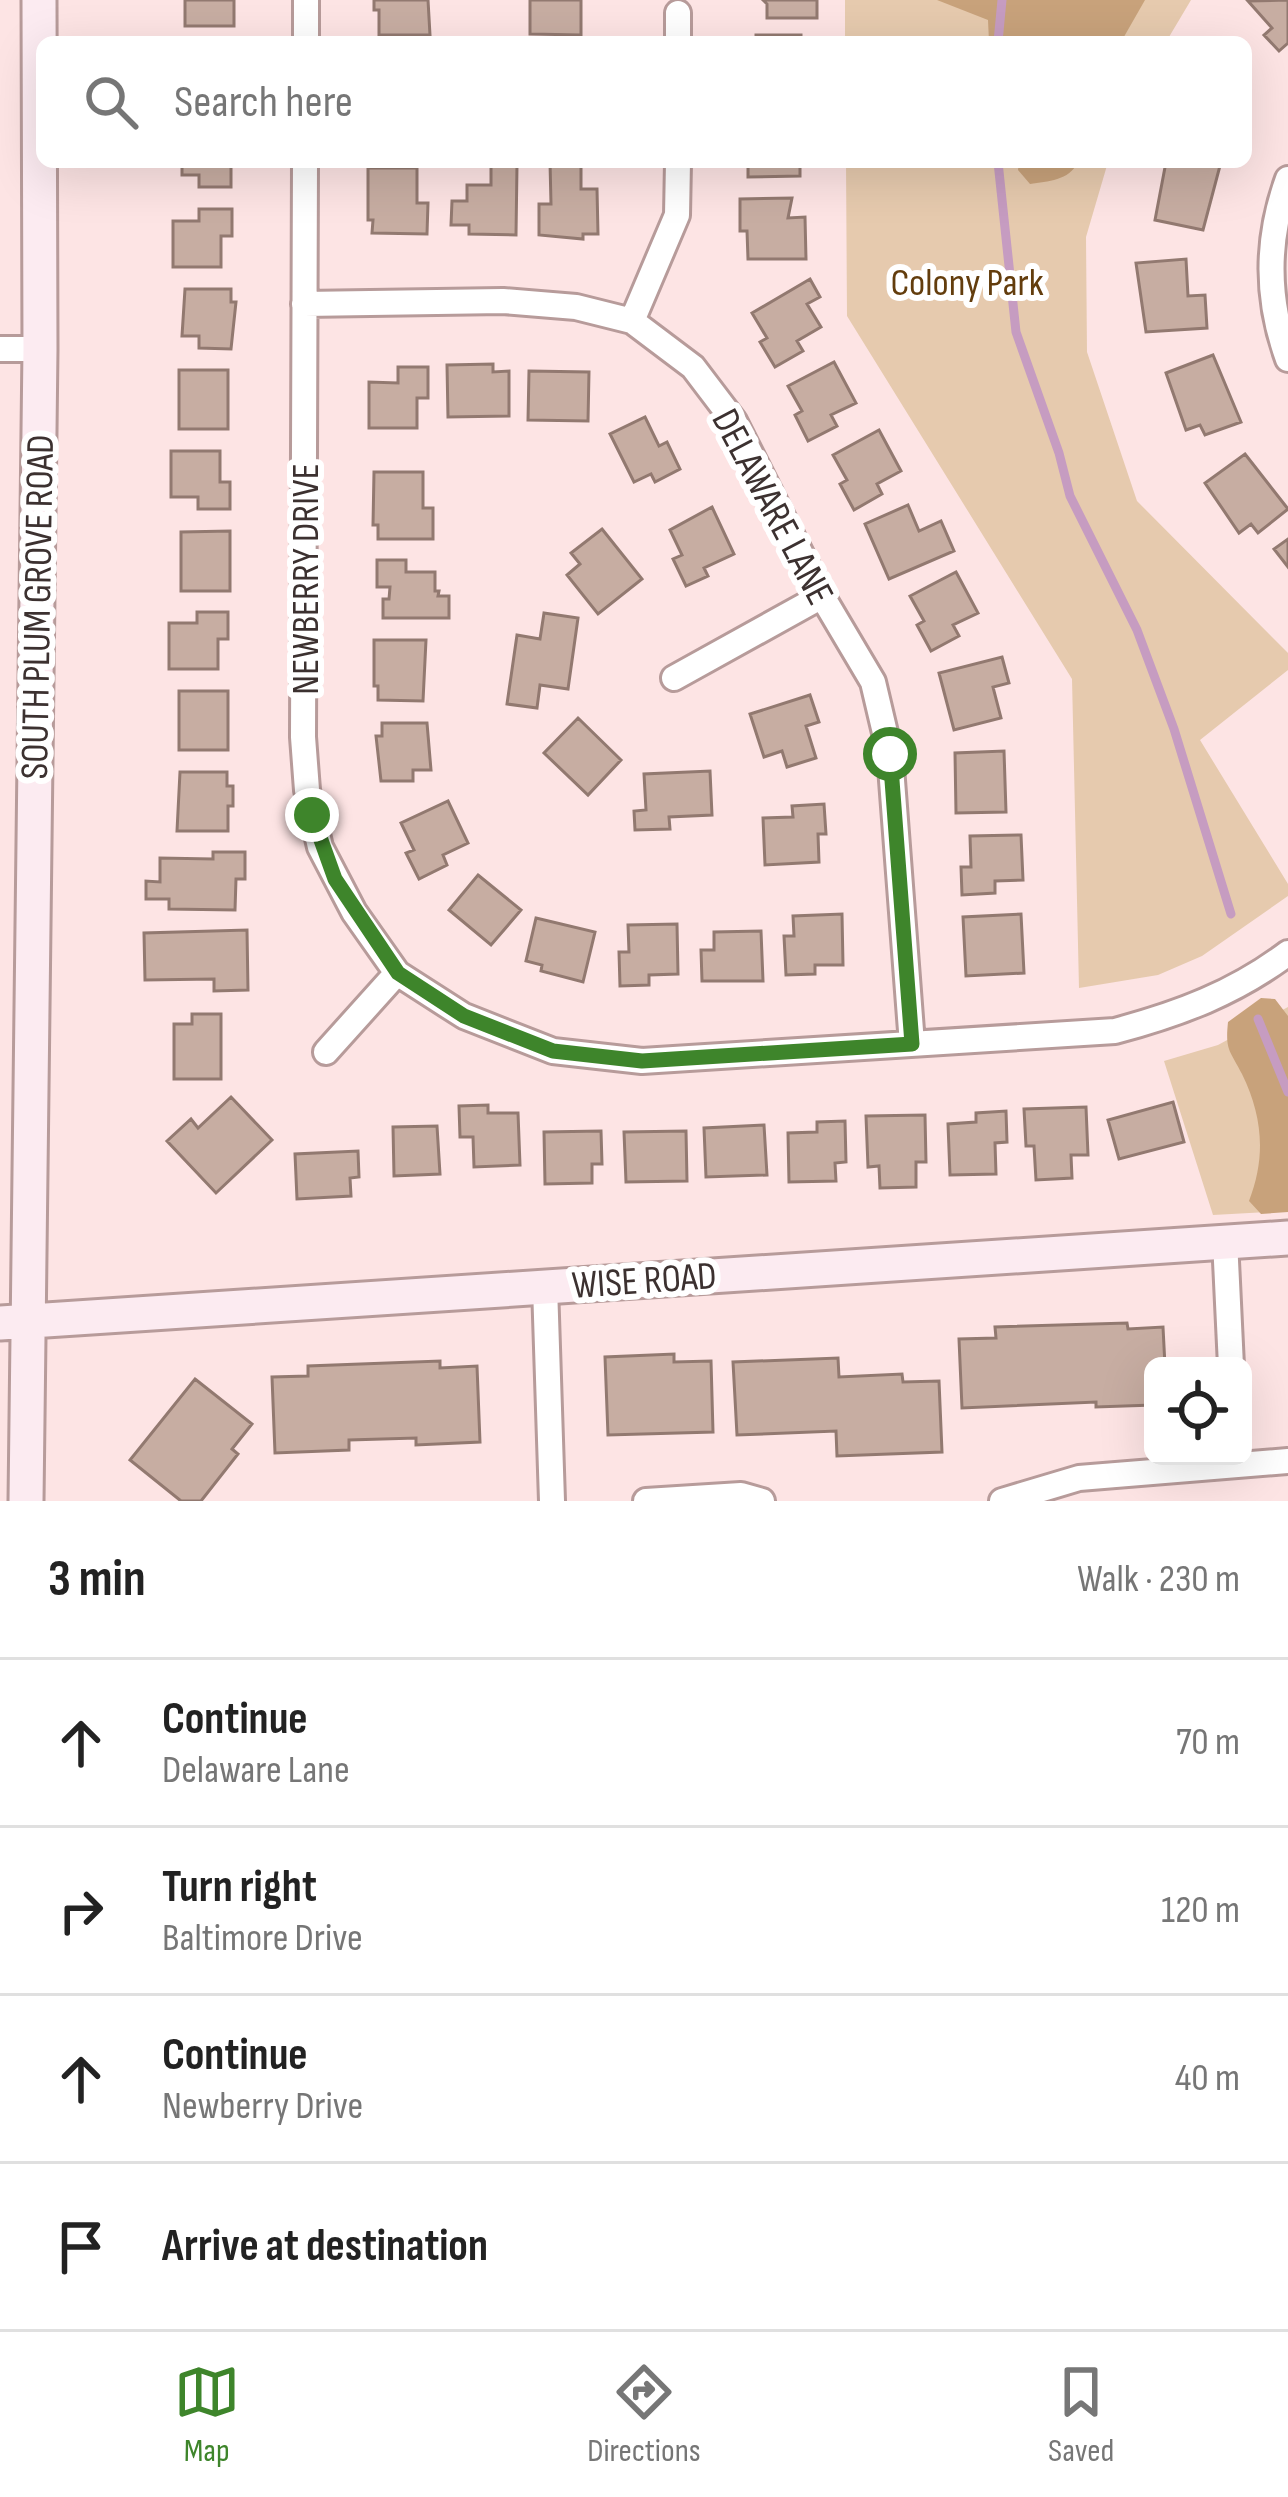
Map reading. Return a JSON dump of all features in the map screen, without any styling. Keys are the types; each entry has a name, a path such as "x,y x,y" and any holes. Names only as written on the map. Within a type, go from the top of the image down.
{"street":[{"name":"SOUTH PLUM GROVE ROAD","path":"39,0 39,36"},
{"path":"306,0 306,36"},
{"path":"678,13 678,36"},
{"name":"SOUTH PLUM GROVE ROAD","path":"26,1501 13,1323 40,349 39,168"},
{"name":"NEWBERRY DRIVE","path":"305,168 303,737 307,790 320,847 335,879 398,973"},
{"path":"632,321 677,215 677,168"},
{"path":"1288,179 1270,264 1274,314 1288,359"},
{"name":"DELAWARE LANE","path":"304,304 503,302 576,307 632,321 693,367 734,421 822,596 873,682 890,754 912,1044"},
{"path":"0,349 40,349"},
{"path":"674,678 822,596"},
{"path":"326,1052 398,973 464,1016 553,1051 642,1061 1115,1031 1173,1016 1230,992 1288,952"},
{"name":"WISE ROAD","path":"13,1323 1288,1238"},
{"path":"1225,1240 1231,1357"},
{"path":"544,1286 552,1501"},
{"path":"1252,1460 1288,1461"},
{"path":"1002,1501 1079,1478 1192,1465"},
{"path":"646,1501 741,1495 762,1501"}],"green space":[{"path":"845,0 1191,0 1170,36 845,36"},
{"name":"Colony Park","path":"846,168 1106,168 1086,237 1087,352 1137,501 1288,653 1288,670 1200,740 1288,884 1288,896 1202,956 1158,975 1079,988 1072,679 847,316"},
{"path":"1288,1007 1288,1211 1213,1215 1164,1061 1218,1045"}],"shaded area":[{"path":"937,0 1145,0 1124,36 989,36 988,20"},
{"path":"1074,168 1064,177 1030,184 1018,170"},
{"path":"1261,998 1275,999 1288,1016 1288,1212 1261,1214 1249,1201 1260,1153 1258,1121 1227,1039 1228,1022"}],"building":[{"path":"185,0 234,0 234,26 185,26"},
{"path":"374,0 428,0 430,35 379,35"},
{"path":"530,0 581,0 581,35 530,34"},
{"path":"763,0 817,0 817,18 767,18"},
{"path":"1288,0 1288,43 1279,51 1264,35 1272,28 1248,1"},
{"path":"182,168 231,168 231,187 199,187 199,175 182,175"},
{"path":"368,168 417,168 417,203 428,203 427,234 372,233"},
{"path":"491,168 517,168 516,235 469,234 469,225 451,225 452,201 467,201 467,185 491,185"},
{"path":"550,168 581,168 581,189 597,189 598,234 583,234 583,239 539,235 539,204 551,204"},
{"path":"748,168 800,168 800,176 748,177"},
{"path":"1165,168 1219,168 1203,230 1155,220"},
{"path":"792,198 788,218 805,217 806,259 748,259 747,231 740,231 740,199"},
{"path":"199,209 232,209 232,236 221,236 221,267 173,267 173,221 199,221"},
{"path":"1186,259 1188,296 1205,295 1207,328 1146,332 1136,263"},
{"path":"810,279 820,297 807,304 821,327 797,341 803,351 775,367 760,342 767,338 752,313"},
{"path":"185,289 231,289 231,302 236,302 231,349 199,348 199,336 182,336"},
{"path":"1213,355 1241,422 1205,435 1200,425 1186,430 1166,373"},
{"path":"834,362 856,403 831,415 837,426 808,441 795,415 802,411 788,386"},
{"path":"493,364 493,372 509,371 509,416 448,417 447,365"},
{"path":"398,367 428,367 428,398 417,398 417,428 369,428 369,382 398,383"},
{"path":"179,370 228,370 228,429 179,429"},
{"path":"529,371 589,372 588,421 528,420"},
{"path":"645,417 659,446 667,442 680,469 655,482 651,474 634,482 610,434"},
{"path":"879,430 901,471 877,484 882,494 854,510 840,484 847,480 833,455"},
{"path":"171,451 220,451 220,482 230,482 230,509 198,509 198,497 171,497"},
{"path":"1245,454 1288,509 1258,533 1251,524 1239,533 1205,483"},
{"path":"374,472 423,472 423,508 433,508 433,539 378,539 378,525 373,525"},
{"path":"908,505 919,531 941,521 954,551 889,579 865,524"},
{"path":"712,507 734,554 704,568 708,576 686,586 673,559 682,555 670,530"},
{"path":"602,529 642,579 598,614 567,575 580,564 571,553"},
{"path":"230,531 230,591 181,591 181,532"},
{"path":"1288,539 1288,567 1274,549"},
{"path":"377,560 406,560 406,572 435,572 435,591 438,596 449,596 449,618 383,618 383,599 389,599 390,587 377,587"},
{"path":"956,572 978,613 953,625 959,636 931,651 917,625 924,621 910,596"},
{"path":"197,612 228,612 228,639 218,639 218,669 169,669 169,623 197,623"},
{"path":"544,613 578,618 568,689 540,685 537,708 507,704 517,635 540,639"},
{"path":"374,640 426,640 423,701 378,700"},
{"path":"1002,657 1009,683 993,687 1001,718 954,730 939,673"},
{"path":"179,691 228,691 228,750 179,750"},
{"path":"810,695 819,722 806,726 816,758 787,767 782,751 764,757 750,714"},
{"path":"578,718 621,760 588,795 544,753"},
{"path":"382,723 427,723 431,770 413,770 413,781 381,781 376,736 382,736"},
{"path":"1004,751 1006,812 956,813 955,753"},
{"path":"710,771 712,815 669,817 670,829 635,830 634,811 646,810 644,774"},
{"path":"180,772 227,772 227,786 233,786 228,831 177,831"},
{"path":"448,801 468,843 443,855 447,865 419,879 406,853 414,850 401,823"},
{"path":"824,804 826,834 818,834 819,862 765,865 763,818 793,817 792,806"},
{"path":"1021,835 1023,880 995,881 995,893 962,895 961,867 971,867 970,836"},
{"path":"213,852 245,852 245,879 236,879 235,910 169,909 169,899 146,899 146,881 160,882 160,858 213,859"},
{"path":"478,875 521,910 491,945 449,910"},
{"path":"842,914 843,965 815,965 815,974 786,975 784,936 794,936 793,916"},
{"path":"1021,914 1024,973 966,976 963,917"},
{"path":"536,918 595,932 583,982 541,971 542,965 526,961"},
{"path":"677,924 678,974 649,975 649,985 620,986 619,952 629,952 628,925"},
{"path":"247,930 248,990 214,991 214,979 145,980 144,933"},
{"path":"761,931 763,981 702,981 701,950 714,950 714,932"},
{"path":"192,1014 221,1014 221,1079 174,1079 174,1024 192,1024"},
{"path":"231,1097 272,1140 216,1193 167,1141 191,1119 198,1128"},
{"path":"1173,1102 1184,1142 1119,1159 1108,1120"},
{"path":"488,1105 488,1113 518,1113 520,1165 474,1167 473,1137 460,1137 459,1106"},
{"path":"1086,1107 1088,1155 1071,1155 1072,1178 1036,1180 1034,1146 1026,1146 1024,1109"},
{"path":"1006,1111 1007,1142 995,1143 996,1174 950,1175 948,1124 976,1122 976,1113"},
{"path":"925,1115 926,1162 916,1162 916,1187 880,1188 879,1166 868,1167 866,1116"},
{"path":"845,1121 846,1162 835,1163 836,1181 789,1182 788,1133 817,1132 817,1122"},
{"path":"764,1125 767,1175 706,1177 704,1128"},
{"path":"437,1126 440,1174 394,1176 393,1127"},
{"path":"601,1131 602,1164 592,1164 592,1183 545,1184 544,1132"},
{"path":"686,1131 687,1181 626,1182 624,1132"},
{"path":"358,1151 359,1177 350,1178 351,1196 297,1199 295,1154"},
{"path":"1127,1323 1128,1329 1163,1327 1165,1357 1144,1357 1144,1405 1096,1407 1096,1402 962,1408 959,1339 996,1338 995,1327"},
{"path":"674,1354 674,1362 711,1361 713,1432 608,1435 605,1357"},
{"path":"838,1358 839,1377 902,1374 903,1382 939,1381 942,1452 837,1456 836,1431 737,1435 733,1362"},
{"path":"440,1361 440,1368 477,1366 480,1442 416,1445 416,1438 349,1440 349,1450 275,1453 272,1377 308,1376 308,1366"},
{"path":"195,1379 252,1424 232,1449 238,1454 201,1501 181,1501 130,1460"}],"waterway":[{"path":"999,36 1002,0"},
{"path":"999,168 1016,332 1070,496 1137,630 1174,729 1231,914"},
{"path":"1258,1019 1288,1092"}],"route":[{"path":"312,815 335,879 398,973 464,1016 553,1051 642,1061 912,1044 890,754"}]}
